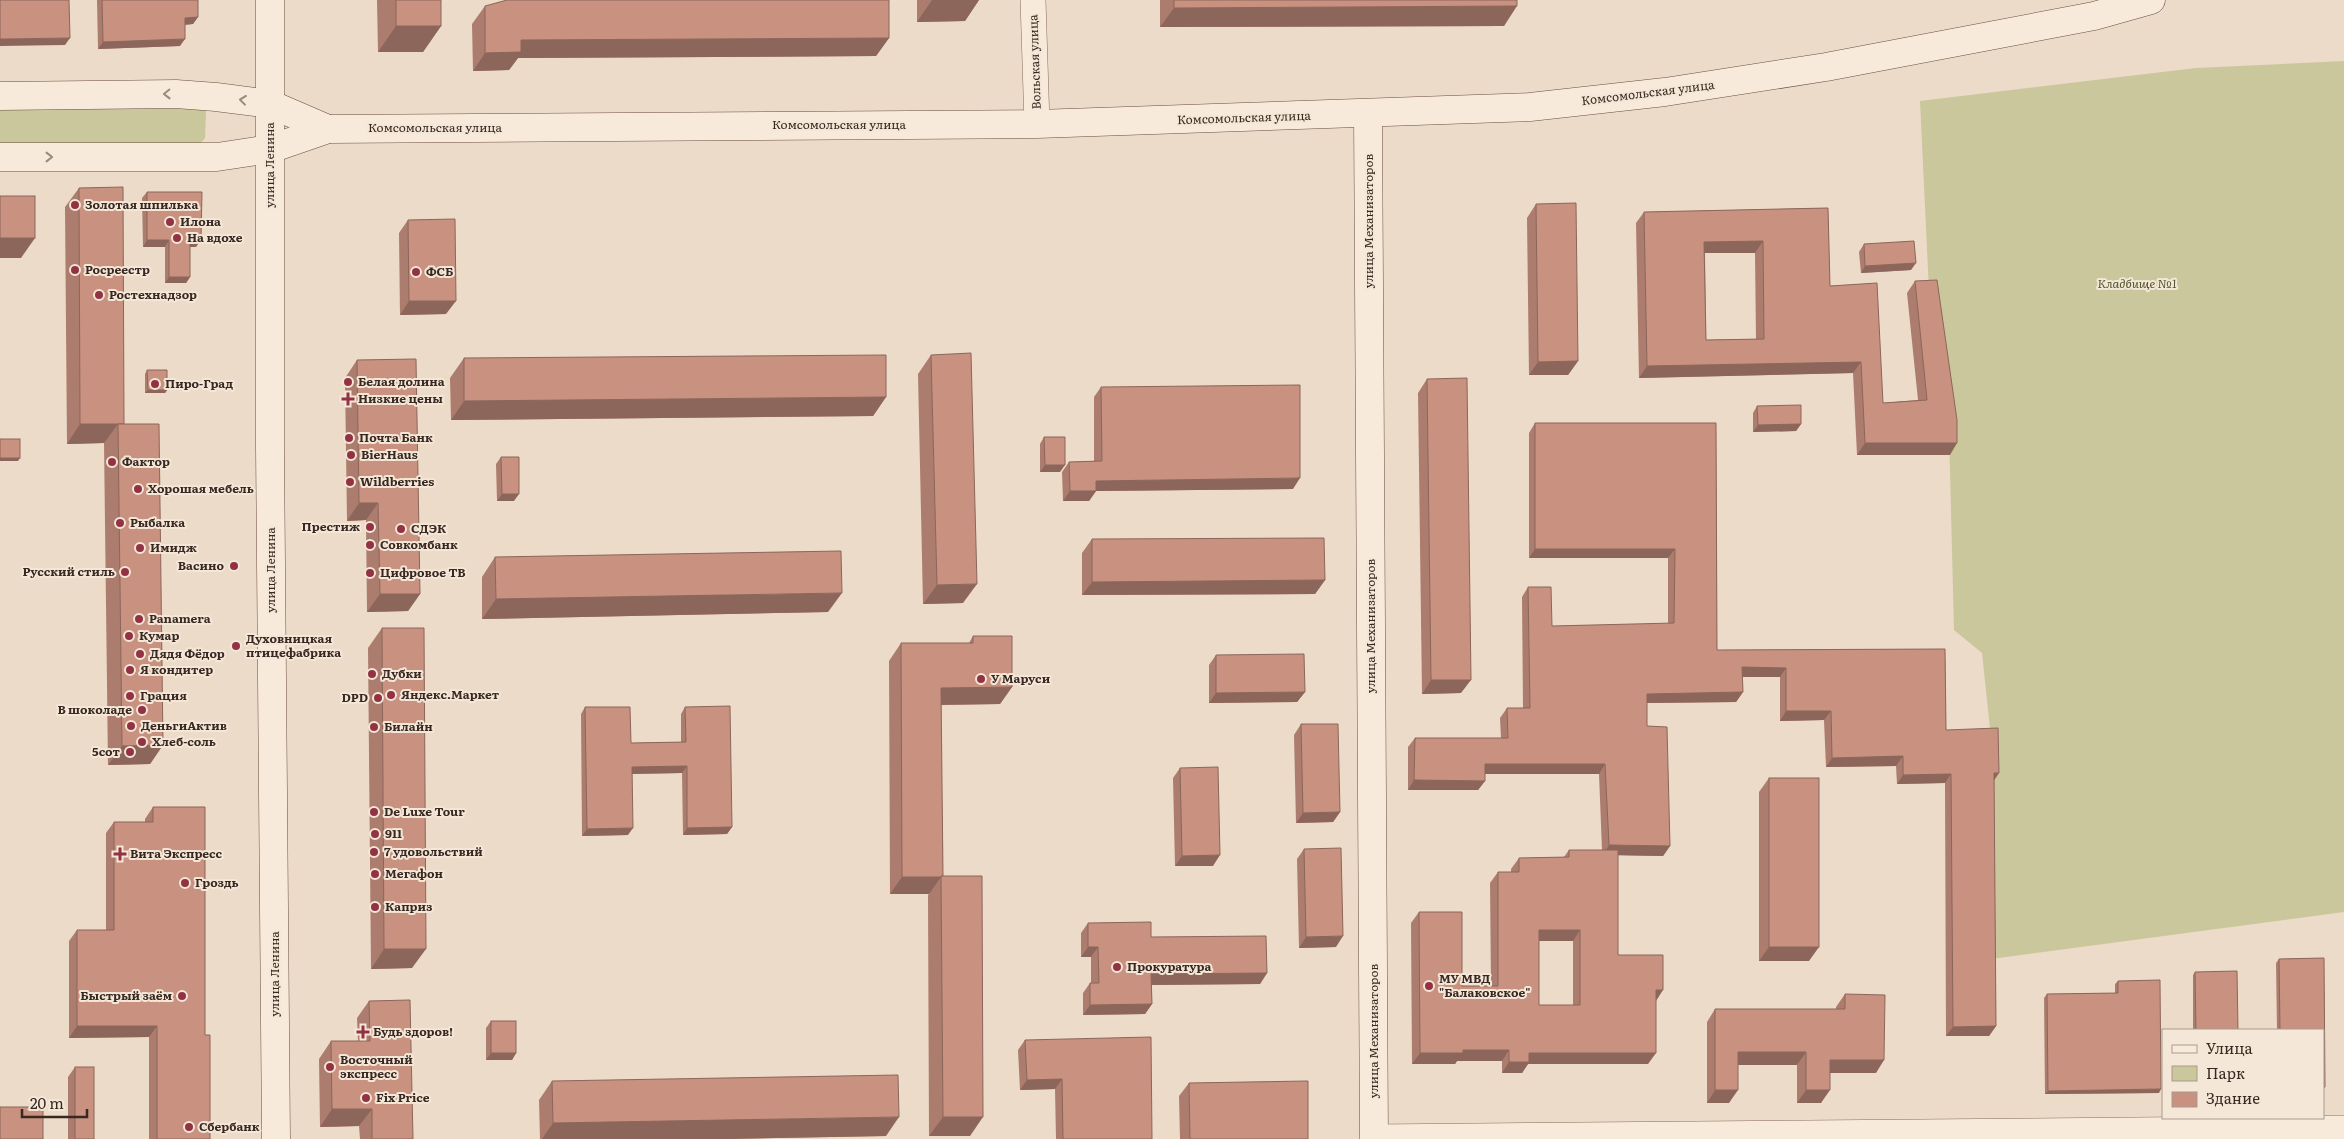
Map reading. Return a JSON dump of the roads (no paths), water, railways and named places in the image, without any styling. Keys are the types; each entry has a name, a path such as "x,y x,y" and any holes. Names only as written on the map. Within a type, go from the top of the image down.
{"main road":[{"name":"улица Ленина","path":"270,0 276,1139"},
{"name":"Комсомольская улица","path":"0,157 203,157 270,149 328,129 1037,124 1530,107 1665,92 1826,67 2094,16 2151,0"},
{"name":"Комсомольская улица","path":"0,96 176,94 270,104 328,129"},
{"name":"улица Механизаторов","path":"1368,114 1374,1138"}],"street":[{"name":"Вольская улица","path":"1033,0 1037,124"},
{"path":"1374,1138 2344,1128"}],"place":[{"name":"Золотая шпилька","path":"75,205"},
{"name":"Илона","path":"170,222"},
{"name":"На вдохе","path":"177,238"},
{"name":"Росреестр","path":"75,270"},
{"name":"ФСБ","path":"416,272"},
{"name":"Ростехнадзор","path":"99,295"},
{"name":"Белая долина","path":"348,382"},
{"name":"Пиро-Град","path":"155,384"},
{"name":"Низкие цены","path":"348,399"},
{"name":"Почта Банк","path":"349,438"},
{"name":"BierHaus","path":"351,455"},
{"name":"Фактор","path":"112,462"},
{"name":"Wildberries","path":"350,482"},
{"name":"Хорошая мебель","path":"138,489"},
{"name":"Рыбалка","path":"120,523"},
{"name":"Престиж","path":"370,527"},
{"name":"СДЭК","path":"401,529"},
{"name":"Совкомбанк","path":"370,545"},
{"name":"Имидж","path":"140,548"},
{"name":"Васино","path":"234,566"},
{"name":"Русский стиль","path":"125,572"},
{"name":"Цифровое ТВ","path":"370,573"},
{"name":"Panamera","path":"139,619"},
{"name":"Кумар","path":"129,636"},
{"name":"Духовницкая птицефабрика","path":"236,646"},
{"name":"Дядя Фёдор","path":"140,654"},
{"name":"Я кондитер","path":"130,670"},
{"name":"Дубки","path":"372,674"},
{"name":"У Маруси","path":"981,679"},
{"name":"Яндекс.Маркет","path":"391,695"},
{"name":"Грация","path":"130,696"},
{"name":"DPD","path":"378,698"},
{"name":"В шоколаде","path":"142,710"},
{"name":"ДеньгиАктив","path":"131,726"},
{"name":"Билайн","path":"374,727"},
{"name":"Хлеб-соль","path":"142,742"},
{"name":"5сот","path":"130,752"},
{"name":"De Luxe Tour","path":"374,812"},
{"name":"911","path":"375,834"},
{"name":"7 удовольствий","path":"374,852"},
{"name":"Вита Экспресс","path":"120,854"},
{"name":"Мегафон","path":"375,874"},
{"name":"Гроздь","path":"185,883"},
{"name":"Каприз","path":"375,907"},
{"name":"Прокуратура","path":"1117,967"},
{"name":"МУ МВД \"Балаковское\"","path":"1429,986"},
{"name":"Быстрый заём","path":"182,996"},
{"name":"Будь здоров!","path":"363,1032"},
{"name":"Восточный экспресс","path":"330,1067"},
{"name":"Fix Price","path":"366,1098"},
{"name":"Сбербанк","path":"189,1127"}],"park label":[{"name":"Кладбище №1","path":"2137,284"}]}
